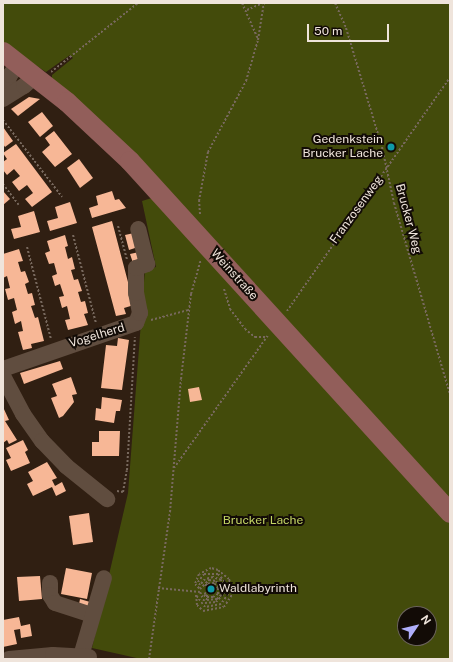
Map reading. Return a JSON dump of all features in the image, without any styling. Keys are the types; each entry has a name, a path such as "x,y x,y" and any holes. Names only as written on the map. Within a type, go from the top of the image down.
{"main road":[{"name":"Weinstraße","path":"3,52 38,78 130,161 201,240 272,330 450,513"}],"street":[{"path":"3,94 10,75 19,63"},
{"path":"3,99 38,78"},
{"name":"Vogelherd","path":"3,369 54,349 100,336 134,324 140,313 136,293 136,268 147,264 138,229"},
{"path":"3,376 23,414 42,441 66,466 101,494"},
{"path":"9,659 53,655 85,656 91,615 104,578"},
{"path":"50,583 50,596 55,604 91,615"}],"path":[{"path":"38,78 138,3"},
{"path":"242,3 248,10 258,40"},
{"path":"200,216 199,201 208,152 246,81 258,40 264,3 248,10"},
{"name":"Brucker Weg","path":"335,3 346,28 450,394"},
{"name":"Franzosenweg","path":"174,469 386,170 450,77"},
{"path":"3,120 62,197"},
{"path":"3,184 20,205"},
{"path":"73,235 100,336"},
{"path":"149,659 174,469 189,310 192,289 201,262 201,240"},
{"path":"27,247 54,349"},
{"path":"201,262 204,266"},
{"path":"221,285 226,291 230,309 245,329 255,337 272,330"},
{"path":"101,494 123,492 135,332 134,324 189,310"},
{"path":"158,588 200,592 204,602 216,602 225,592 221,580 213,577 205,579 200,585 198,582 204,574 218,574 228,585 227,597 217,606 205,607 196,595 197,605 203,611 224,607 233,593 229,579 218,570 211,568 199,574 195,584 200,589 206,582 216,581 220,588 221,595 216,599 207,600 204,594 213,590 207,585 212,585 214,590 207,595 207,597 213,597 218,594 218,588 214,583 206,584 206,588 210,590"}],"green space":[{"path":"3,3 450,3 450,505 52,81 52,75 73,58 70,55 46,72 3,44"},
{"name":"Brucker Lache","path":"155,197 450,522 450,659 141,659 92,648 128,493 145,269 156,267 142,201"}],"building":[{"path":"29,97 40,99 18,116 11,109"},
{"path":"42,112 53,126 40,137 28,122"},
{"path":"3,127 13,141 5,147 3,144"},
{"path":"54,131 72,154 55,167 42,152 50,145 45,138"},
{"path":"16,144 52,192 32,207 25,199 33,193 27,185 19,191 12,182 20,176 14,169 7,175 3,170 3,162 7,159 3,153"},
{"path":"79,159 93,178 80,188 67,168"},
{"path":"3,191 10,199 3,205"},
{"path":"112,191 115,200 119,199 126,208 92,218 89,208 98,205 96,196"},
{"path":"70,202 77,223 50,231 47,221 58,218 55,207"},
{"path":"34,211 40,232 14,239 11,229 21,227 18,216"},
{"path":"112,221 134,305 124,308 126,314 116,316 92,227"},
{"path":"134,233 138,247 129,250 125,235"},
{"path":"65,235 68,246 65,247 68,259 72,257 75,269 71,270 74,280 78,279 82,291 78,292 81,302 85,301 88,313 84,314 88,325 68,330 65,320 70,319 67,306 62,308 59,297 64,296 60,284 55,286 52,276 57,274 54,263 49,264 45,253 50,251 47,241"},
{"path":"19,249 23,261 18,262 21,272 25,271 29,282 25,284 28,294 32,293 35,305 31,306 35,318 38,317 44,341 31,344 32,348 23,350 18,332 23,331 21,321 15,324 12,312 17,310 14,298 8,300 5,289 10,288 7,276 3,278 3,254"},
{"path":"139,252 142,261 133,263 130,254"},
{"path":"118,338 129,340 122,390 101,388 106,345 117,346"},
{"path":"60,361 63,369 24,384 20,373"},
{"path":"71,377 77,394 72,395 74,402 63,416 59,418 51,398 57,396 52,384"},
{"path":"199,387 202,400 190,402 188,389"},
{"path":"102,397 122,400 120,411 116,411 114,423 95,420 96,408 101,409"},
{"path":"3,407 9,420 5,421 17,440 9,444 7,440 3,443"},
{"path":"99,431 120,431 119,456 92,456 92,442 99,442"},
{"path":"23,440 28,450 25,452 30,463 11,471 6,460 11,458 6,448"},
{"path":"47,462 57,478 52,480 55,486 62,482 66,491 56,496 52,487 33,496 27,484 33,481 28,472"},
{"path":"89,513 93,542 73,545 69,516"},
{"path":"66,568 92,573 87,599 61,594"},
{"path":"40,576 42,599 19,601 17,577"},
{"path":"80,599 90,602 87,612 78,609"},
{"path":"19,617 21,626 30,624 32,636 21,638 20,629 14,630 17,644 3,647 3,620"}],"place":[{"name":"Gedenkstein Brucker Lache","path":"391,147"},
{"name":"Waldlabyrinth","path":"211,589"}]}
